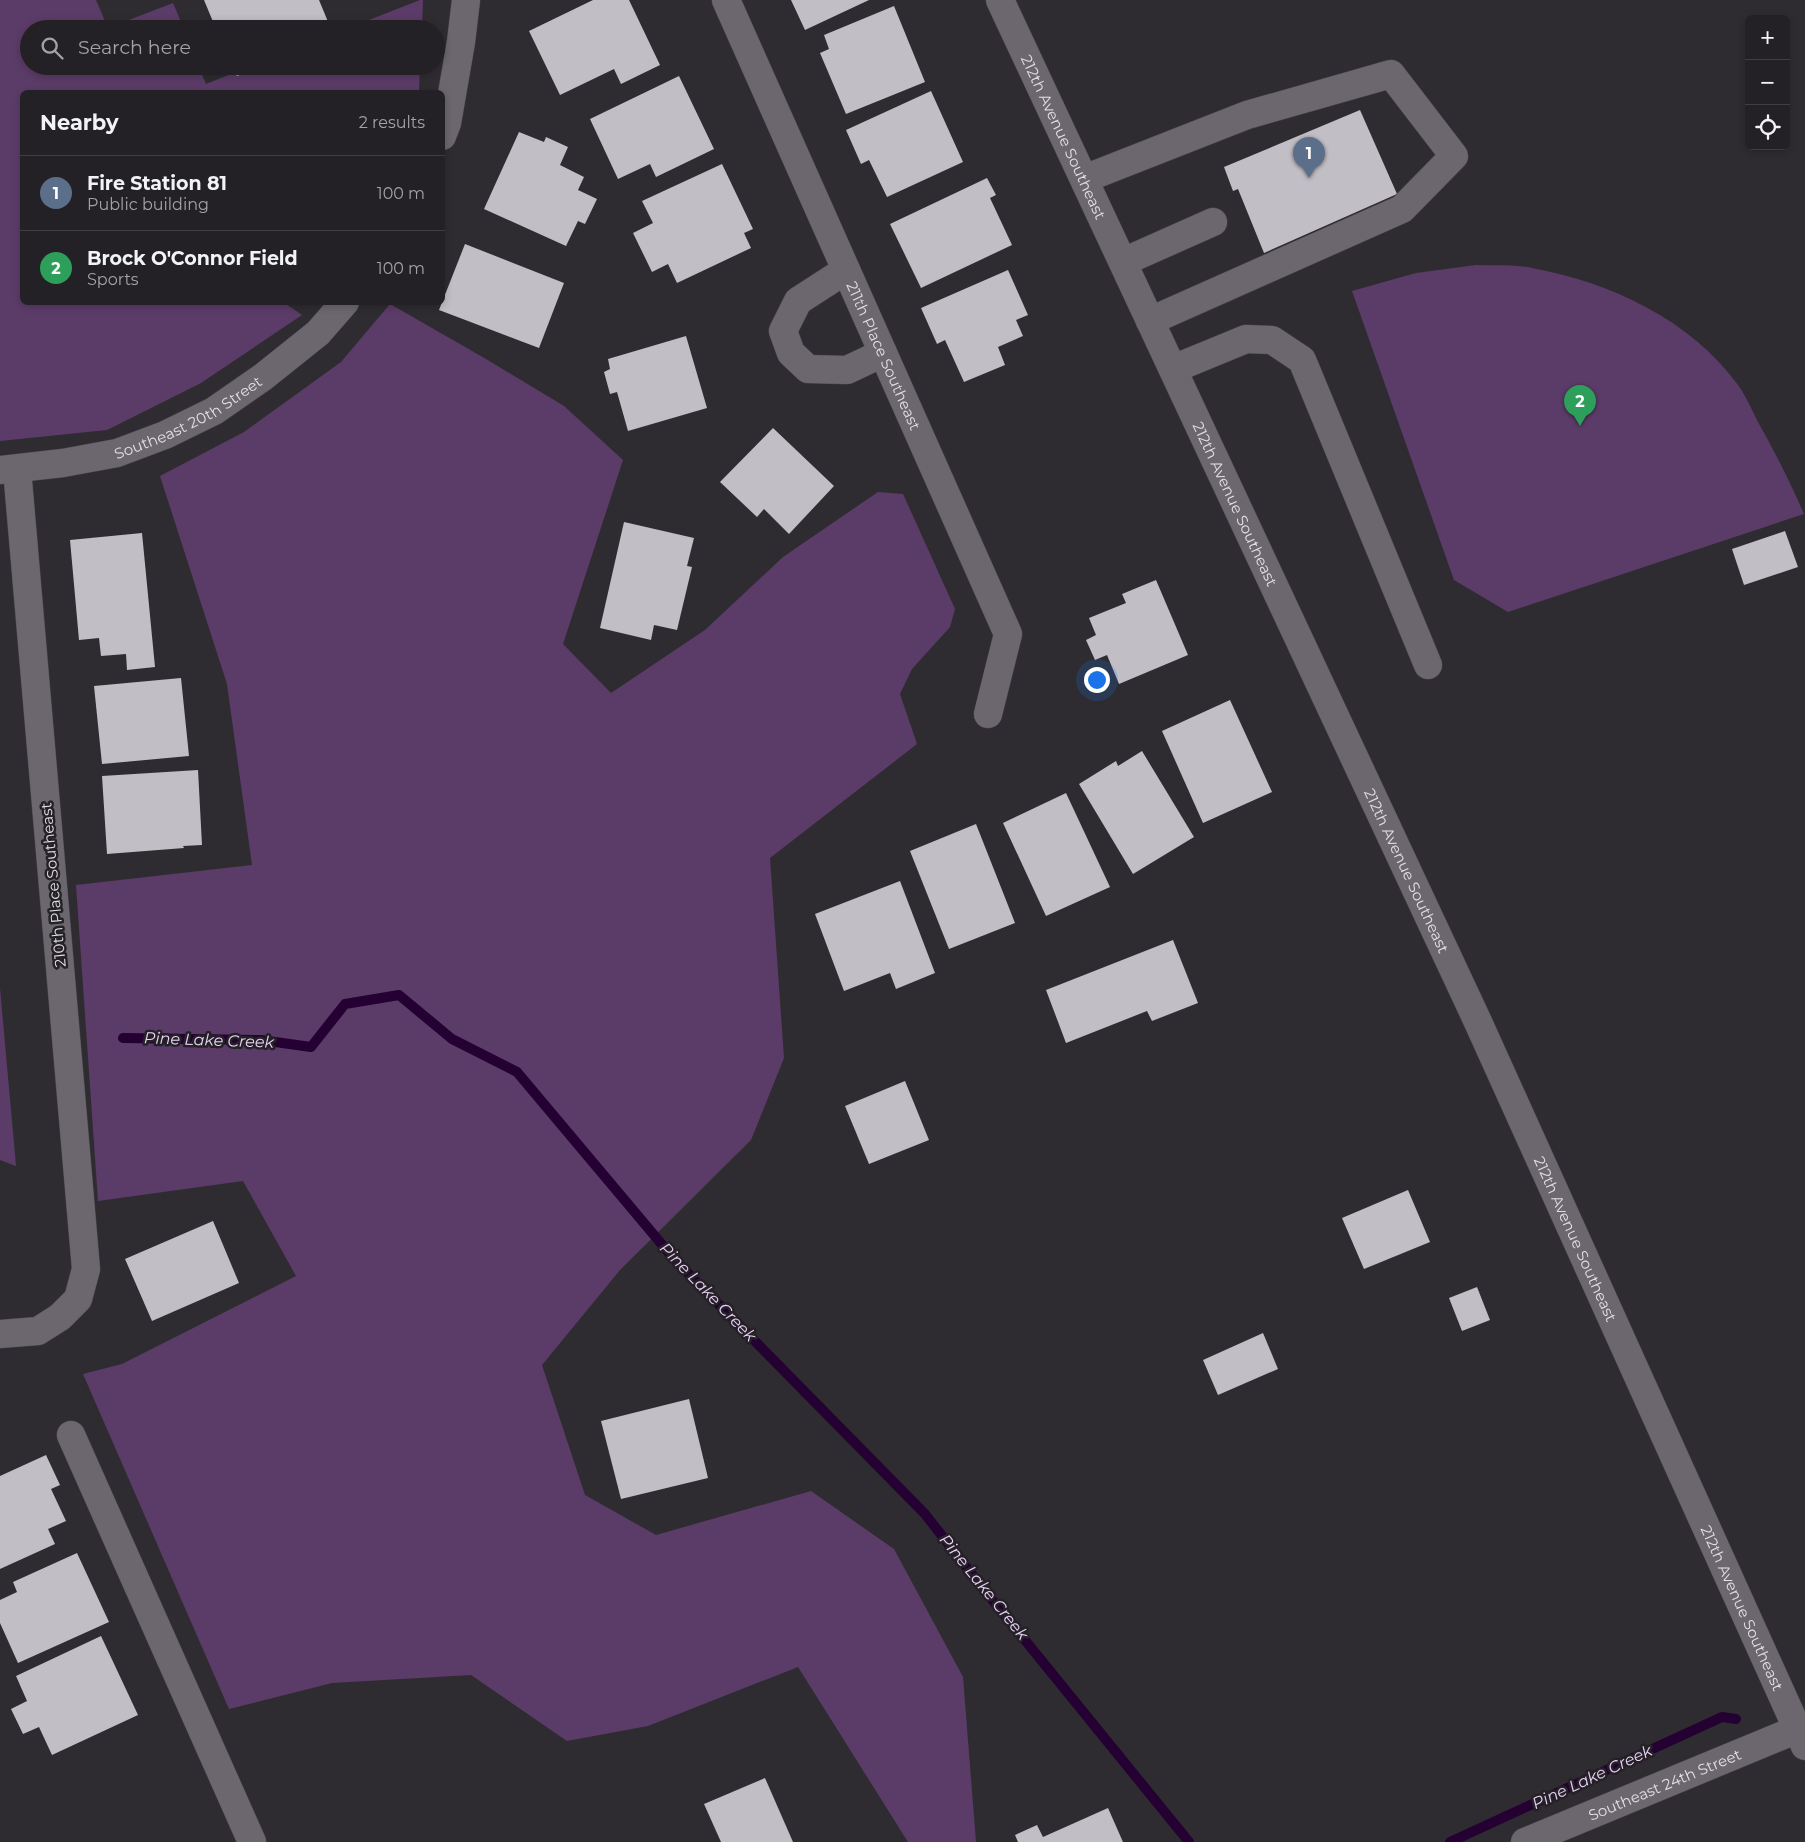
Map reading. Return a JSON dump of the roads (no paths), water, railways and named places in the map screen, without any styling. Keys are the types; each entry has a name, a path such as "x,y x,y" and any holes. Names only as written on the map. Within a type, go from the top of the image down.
{"street":[{"path":"445,128 454,87 466,0"},
{"name":"211th Place Southeast","path":"726,0 1008,634 988,714"},
{"name":"212th Avenue Southeast","path":"1000,0 1478,1022 1803,1734"},
{"path":"1084,179 1247,114 1390,74 1454,156 1402,209 1150,321"},
{"path":"1123,262 1213,222"},
{"path":"846,270 798,300 783,331 791,353 808,370 847,370 883,353"},
{"name":"Southeast 20th Street","path":"9,470 117,453 165,435 214,411 263,377 311,338 342,305"},
{"path":"1172,369 1246,339 1272,340 1302,360 1428,665"},
{"name":"210th Place Southeast","path":"0,1334 38,1331 60,1318 78,1299 86,1269 9,470"},
{"path":"71,1435 252,1842"},
{"name":"Southeast 24th Street","path":"1525,1842 1803,1734"}],"waterway":[{"name":"Pine Lake Creek","path":"123,1038 261,1040 311,1047 345,1004 399,995 452,1039 517,1072 675,1260 925,1514 985,1591 1189,1842"},
{"name":"Pine Lake Creek","path":"1450,1842 1722,1717 1736,1719"}],"place":[{"name":"Fire Station 81","path":"1309,178"},
{"name":"Brock O'Connor Field","path":"1580,426"}]}
